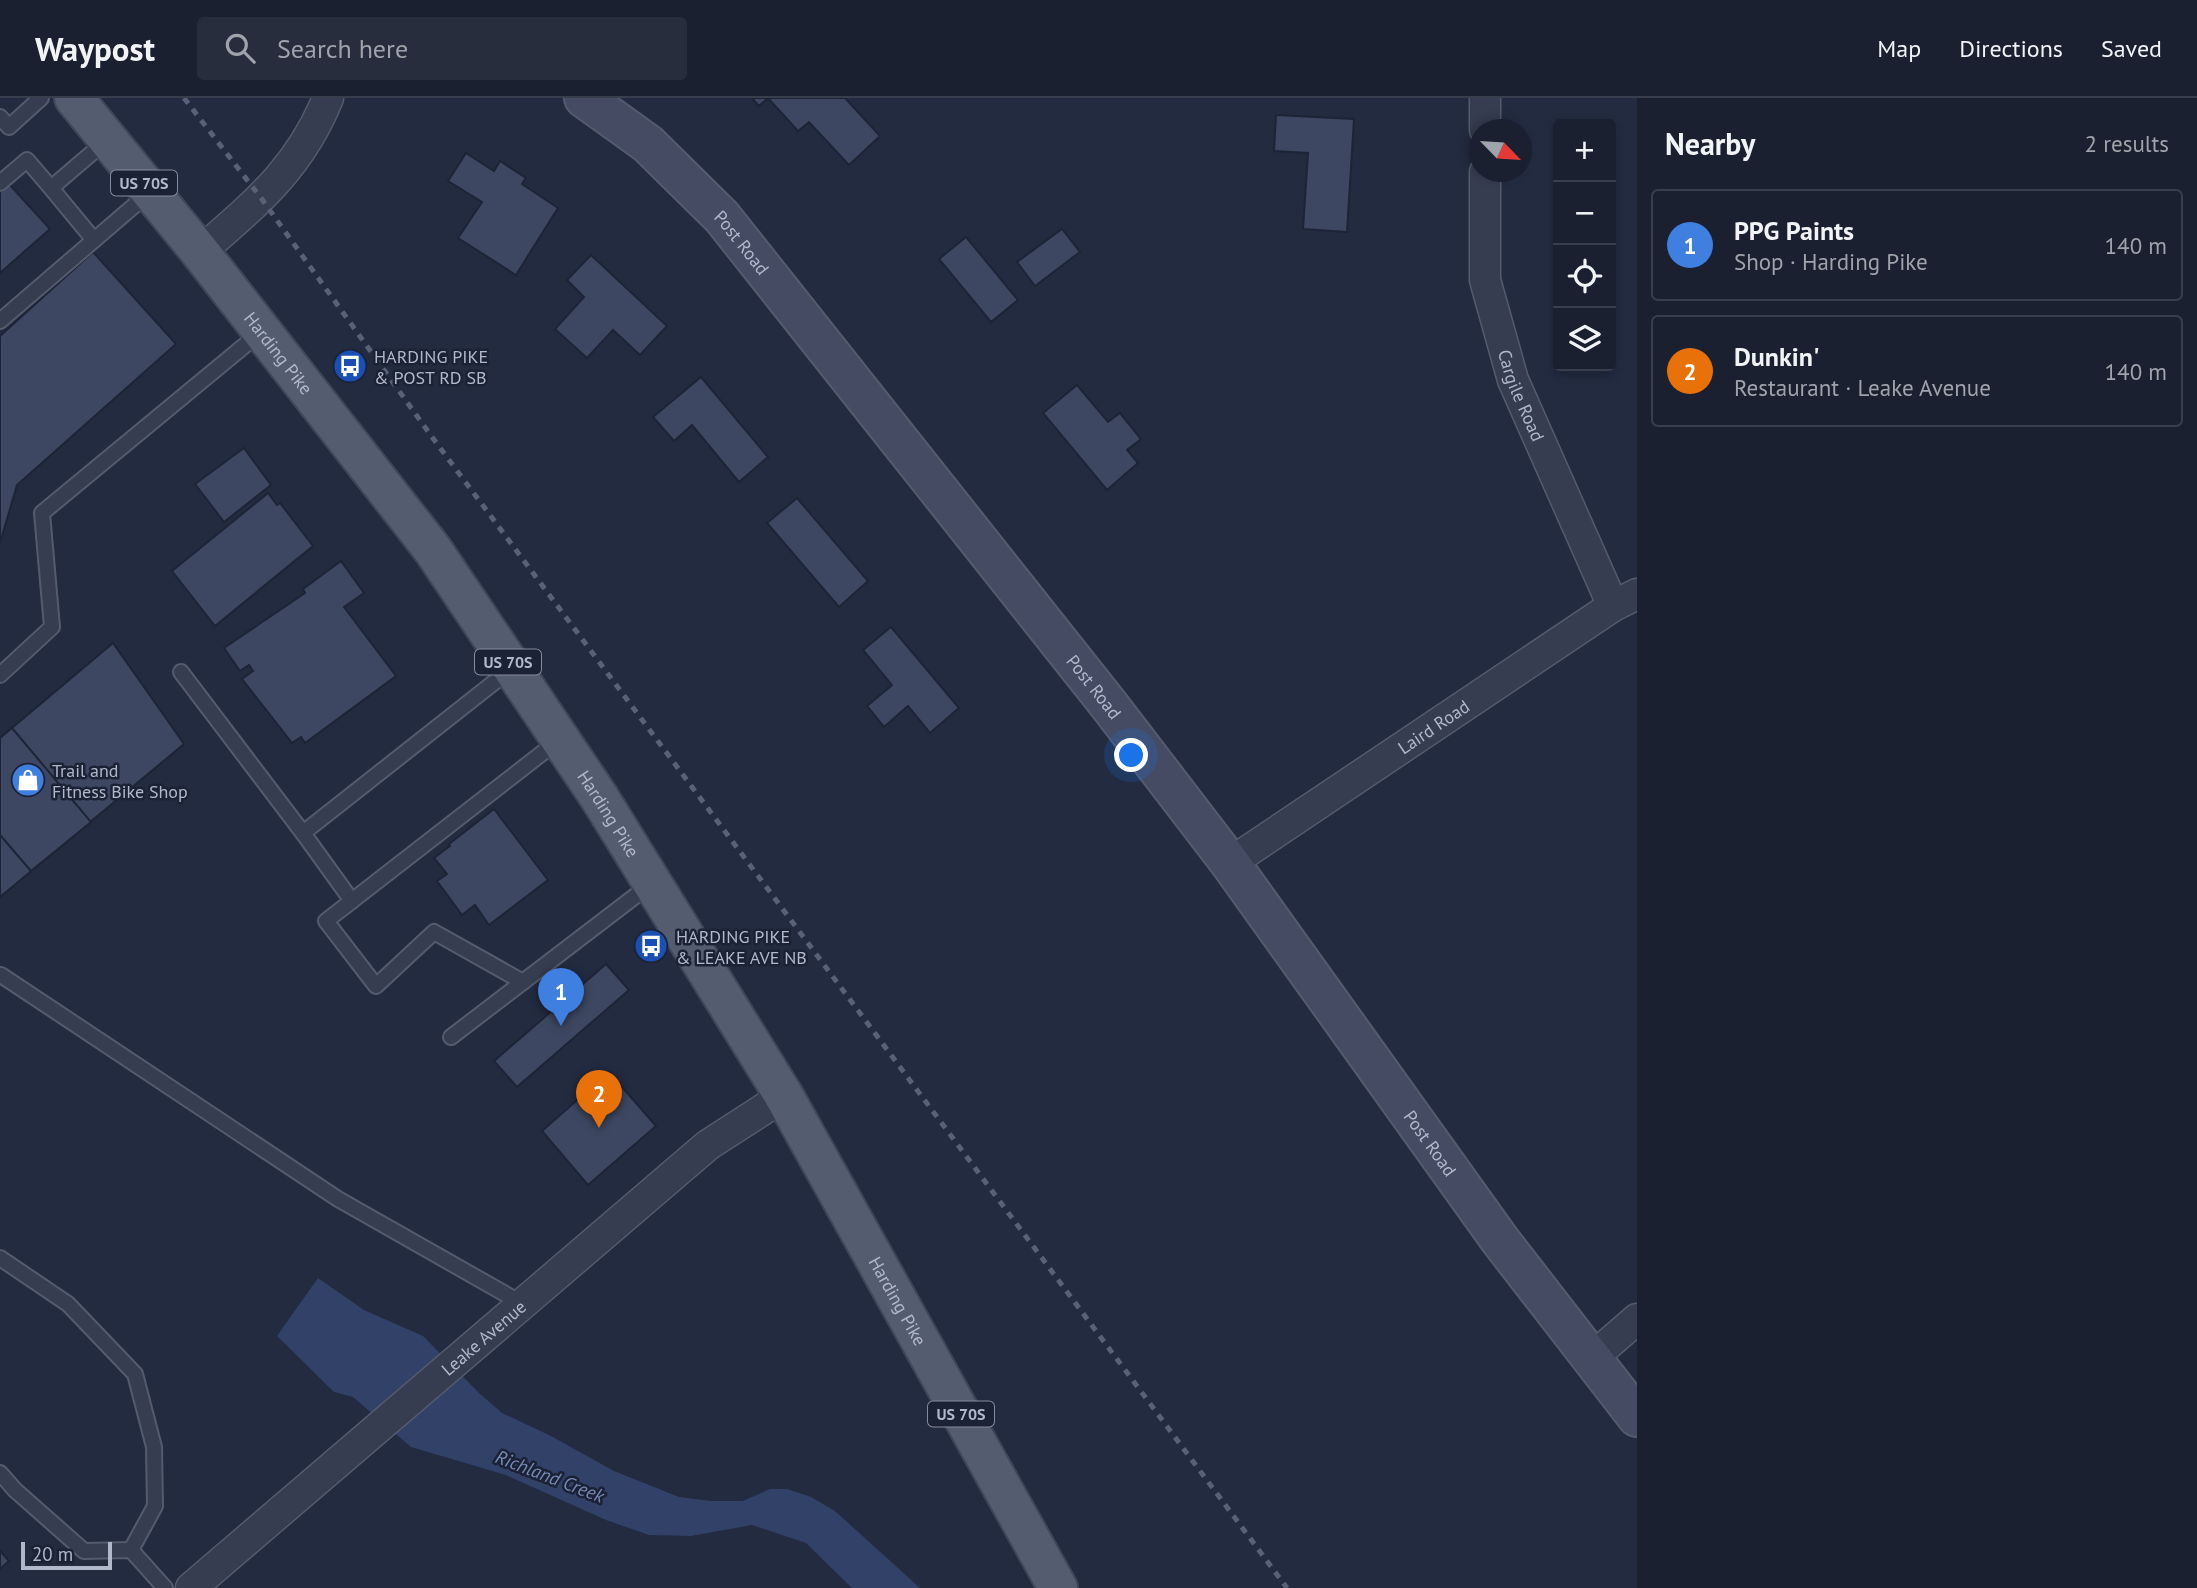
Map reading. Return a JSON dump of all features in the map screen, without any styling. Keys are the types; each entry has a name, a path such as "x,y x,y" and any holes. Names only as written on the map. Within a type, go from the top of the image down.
{"main road":[{"name":"Harding Pike","path":"74,98 200,252 433,550 561,739 784,1096 1058,1588"}],"street":[{"path":"200,252 261,198 293,163 328,98"},
{"name":"Post Road","path":"584,98 648,145 722,217 1109,705 1230,863 1500,1240 1637,1417"},
{"path":"1485,98 1485,119"},
{"name":"Cargile Road","path":"1485,182 1485,280 1513,380 1625,600"},
{"name":"Laird Road","path":"1230,863 1625,600"},
{"name":"Leake Avenue","path":"191,1588 708,1146 784,1096"},
{"path":"1592,1358 1637,1319"}],"lane":[{"path":"3,126 41,98"},
{"path":"51,188 108,139"},
{"path":"0,183 27,160 94,240"},
{"path":"0,321 151,191"},
{"path":"0,676 52,627 42,513 262,331"},
{"path":"303,833 512,668"},
{"path":"181,672 352,901"},
{"path":"523,982 434,932 376,986 326,921 561,739"},
{"path":"451,1037 652,883"},
{"path":"1,975 338,1199 524,1305"},
{"path":"0,1258 68,1304 135,1374 154,1447 155,1506 131,1550"},
{"path":"0,1473 15,1490 84,1552 131,1550"},
{"path":"131,1550 165,1588"}],"water":[{"name":"Richland Creek","path":"318,1278 364,1310 423,1336 502,1413 551,1436 614,1471 679,1497 743,1501 770,1489 787,1489 811,1497 835,1511 920,1588 852,1588 806,1543 752,1525 691,1536 649,1535 606,1520 506,1475 411,1447 353,1397 334,1392 277,1336"}],"building":[{"path":"752,98 768,98 759,106"},
{"path":"768,98 845,98 880,136 849,165 809,122 798,131"},
{"path":"1276,115 1354,119 1347,232 1303,229 1308,153 1274,151"},
{"path":"466,153 494,171 500,161 526,178 522,184 558,208 516,275 458,238 482,202 448,181"},
{"path":"9,184 50,229 0,273 0,192"},
{"path":"1062,229 1080,252 1035,286 1017,262"},
{"path":"966,237 1018,300 991,322 939,259"},
{"path":"93,252 176,344 17,485 0,543 0,336"},
{"path":"591,255 667,326 640,355 613,330 587,358 555,329 584,297 567,280"},
{"path":"701,377 768,457 739,482 692,425 674,441 653,417"},
{"path":"1077,385 1108,422 1120,413 1141,439 1127,450 1138,463 1107,490 1043,413"},
{"path":"244,448 271,485 224,522 195,484"},
{"path":"268,493 277,505 280,503 313,546 215,626 172,571"},
{"path":"797,498 868,581 839,607 767,523"},
{"path":"341,561 364,593 344,607 396,676 305,743 301,737 292,743 242,679 253,671 249,665 240,671 224,648 305,593 303,589"},
{"path":"891,627 959,708 930,733 908,706 884,727 867,706 892,685 863,650"},
{"path":"113,643 184,744 0,897 0,738"},
{"name":"Trail and Fitness Bike Shop","path":"12,728 91,822 31,871 0,835 0,738"},
{"path":"494,809 548,880 489,925 475,905 462,915 437,881 447,874 434,858"},
{"path":"606,964 629,990 517,1087 494,1061"},
{"path":"609,1072 656,1126 588,1185 542,1131"},
{"path":"0,1551 9,1561 0,1569"}],"railway":[{"path":"184,98 261,198 432,437 1287,1588"}],"place":[{"name":"HARDING PIKE & POST RD SB","path":"350,366"},
{"name":"Trail and Fitness Bike Shop","path":"28,780"},
{"name":"HARDING PIKE & LEAKE AVE NB","path":"651,946"},
{"name":"PPG Paints","path":"561,1026"},
{"name":"Dunkin'","path":"599,1128"}]}
